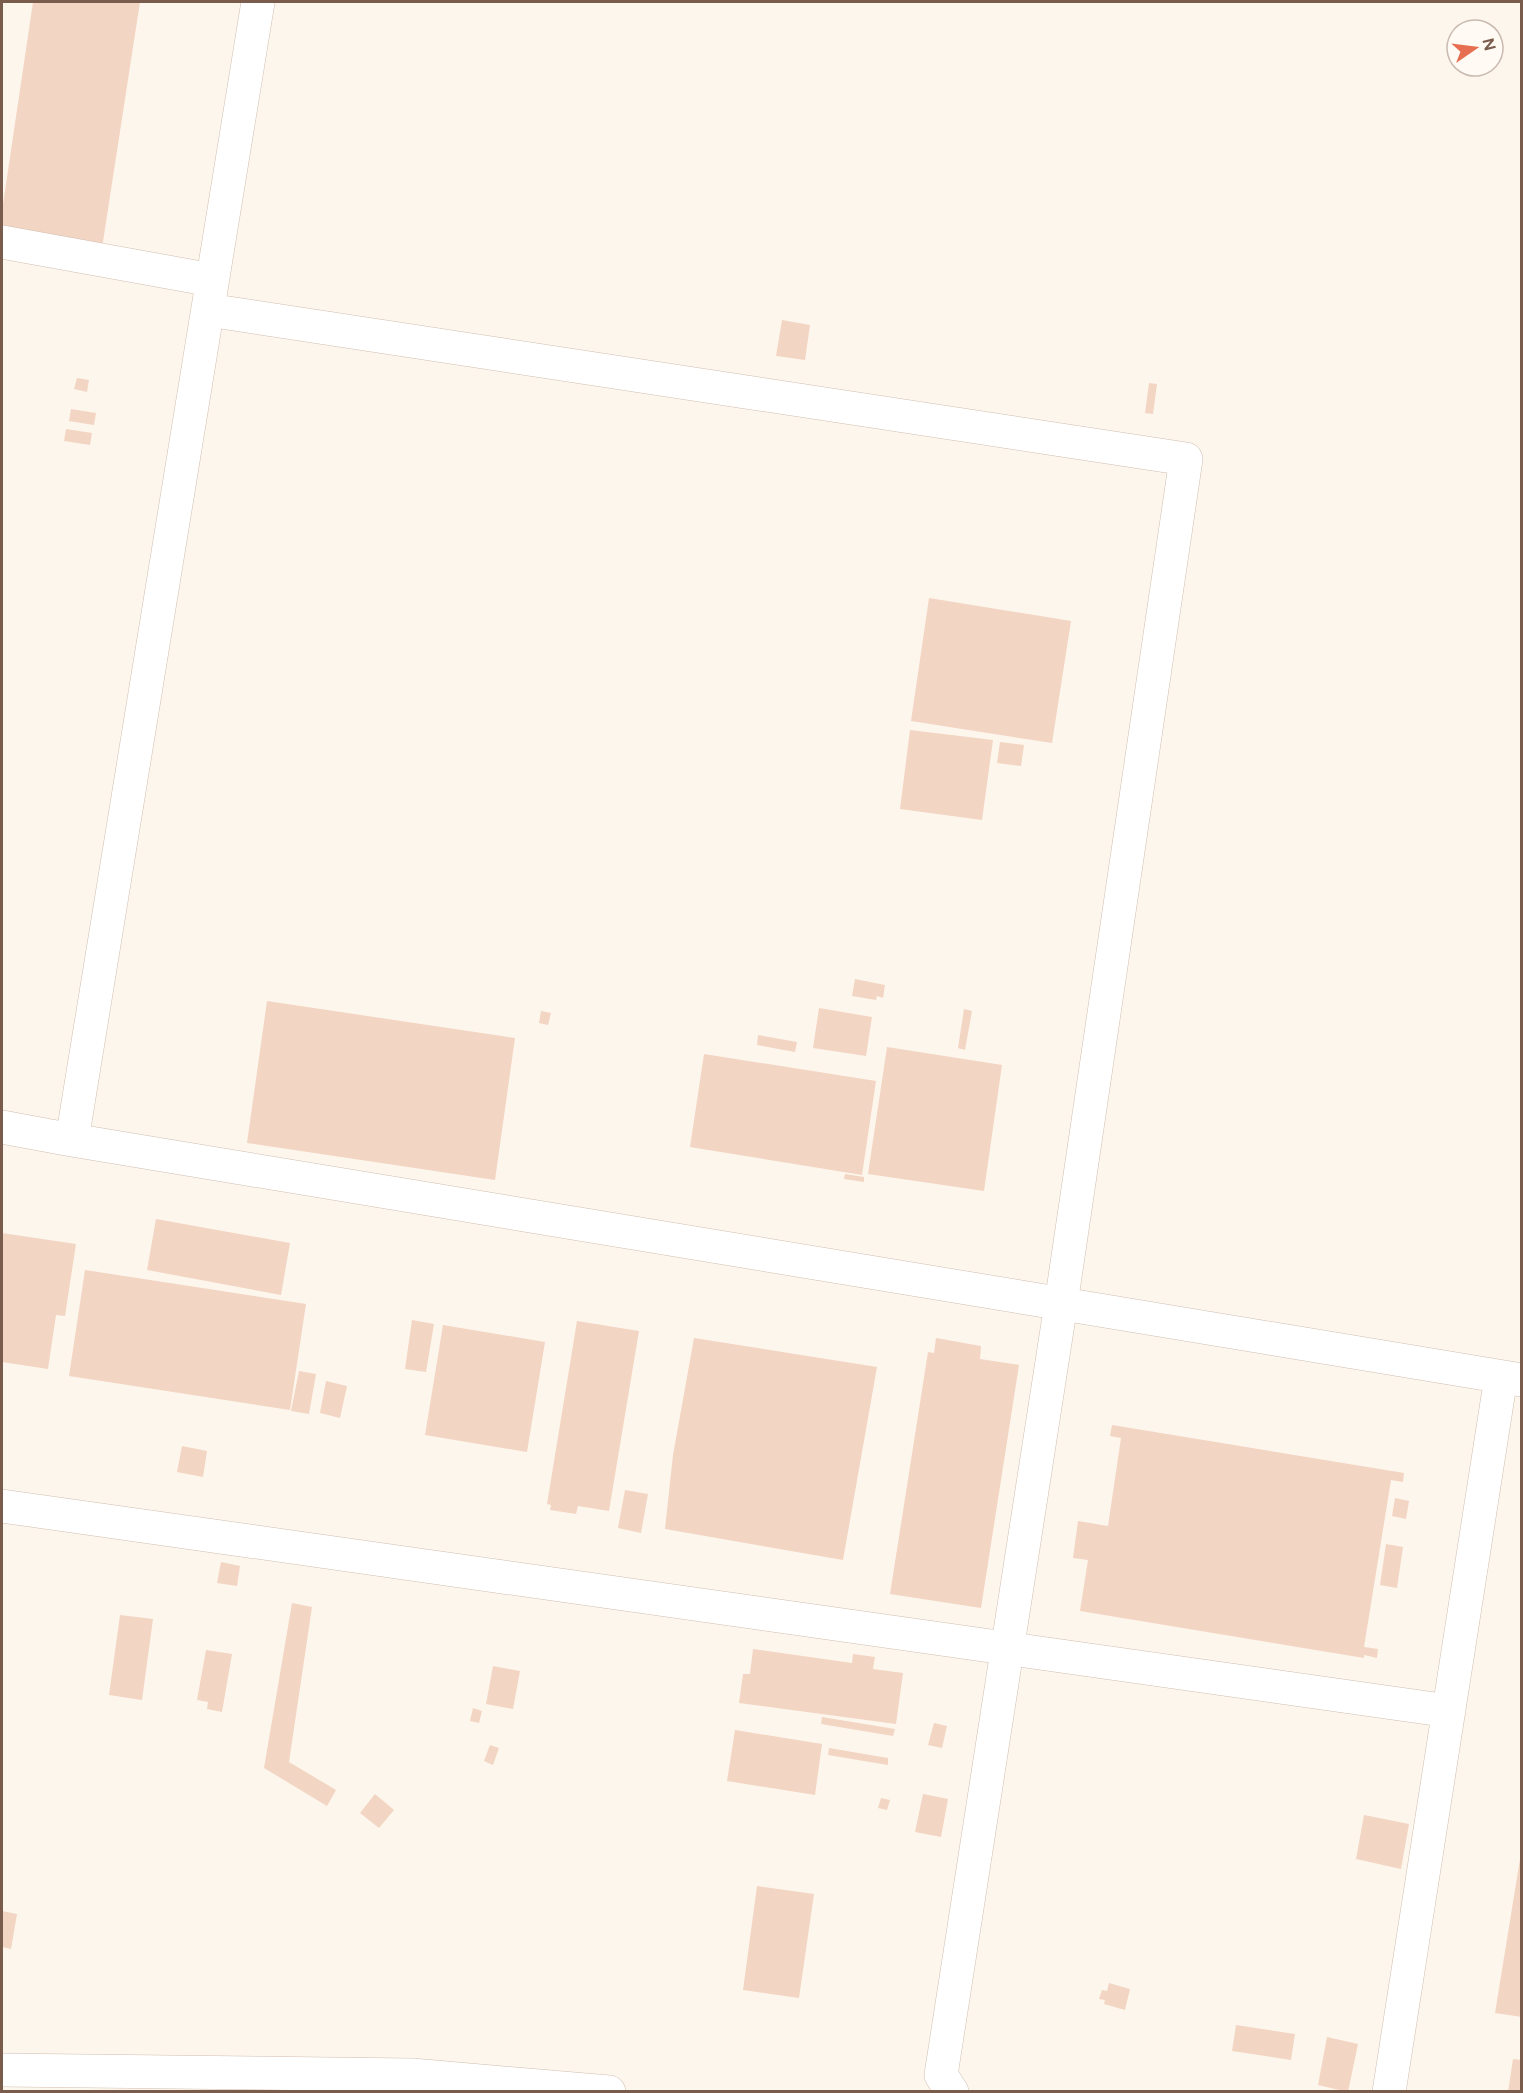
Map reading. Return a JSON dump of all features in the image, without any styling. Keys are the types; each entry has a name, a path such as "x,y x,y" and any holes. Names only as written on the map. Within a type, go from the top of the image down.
{"street":[{"path":"72,1140 258,2"},
{"path":"2,242 210,295 1186,459 1062,1304 941,2075 952,2091"},
{"path":"2,1127 1511,1379 1449,1711 1389,2091"},
{"path":"2,1506 1449,1711"},
{"path":"2,2070 609,2091"}],"building":[{"path":"33,2 140,2 102,248 2,232 2,211"},
{"path":"782,320 810,325 805,360 776,356"},
{"path":"77,378 89,380 87,392 74,389"},
{"path":"1149,383 1157,384 1153,414 1145,413"},
{"path":"71,409 96,413 94,425 69,421"},
{"path":"66,429 92,433 90,445 64,441"},
{"path":"929,598 1071,621 1052,743 911,721"},
{"path":"910,730 993,740 982,820 900,809"},
{"path":"1000,742 1024,745 1021,766 997,763"},
{"path":"855,979 885,985 883,998 877,996 876,1000 852,996"},
{"path":"267,1001 515,1038 495,1180 247,1143"},
{"path":"819,1008 872,1017 866,1056 813,1048"},
{"path":"964,1009 972,1011 965,1050 958,1048"},
{"path":"541,1011 551,1013 548,1025 539,1023"},
{"path":"758,1035 797,1042 795,1052 757,1045"},
{"path":"887,1047 1002,1065 984,1191 868,1174"},
{"path":"704,1054 876,1081 862,1175 690,1147"},
{"path":"845,1174 864,1177 864,1182 844,1179"},
{"path":"156,1219 290,1243 281,1295 147,1270"},
{"path":"2,1233 76,1244 65,1316 56,1315 48,1369 2,1362"},
{"path":"85,1270 306,1304 290,1410 69,1376"},
{"path":"412,1320 434,1324 426,1372 405,1369"},
{"path":"577,1321 639,1331 609,1511 578,1506 576,1514 550,1510 551,1505 547,1504"},
{"path":"443,1325 545,1342 527,1452 425,1435"},
{"path":"694,1338 877,1367 843,1560 665,1529 673,1455"},
{"path":"936,1338 981,1346 980,1359 1019,1365 981,1608 890,1594 928,1352 934,1353"},
{"path":"299,1371 316,1374 309,1414 291,1411"},
{"path":"326,1381 347,1386 340,1418 320,1413"},
{"path":"1112,1425 1404,1473 1403,1482 1391,1480 1364,1647 1378,1649 1377,1658 1364,1655 1364,1658 1080,1611 1088,1560 1073,1558 1078,1521 1108,1526 1121,1438 1110,1436"},
{"path":"182,1446 207,1451 203,1477 177,1472"},
{"path":"625,1490 648,1494 641,1533 618,1528"},
{"path":"1395,1498 1409,1501 1406,1519 1392,1516"},
{"path":"1386,1544 1403,1547 1397,1588 1380,1585"},
{"path":"221,1562 240,1566 237,1586 217,1583"},
{"path":"292,1603 312,1607 289,1762 336,1790 327,1806 264,1768"},
{"path":"120,1615 153,1619 142,1700 109,1695"},
{"path":"753,1649 852,1663 853,1654 875,1657 873,1669 903,1673 896,1724 739,1703 743,1674 750,1674"},
{"path":"206,1650 232,1654 222,1712 207,1709 208,1702 197,1700"},
{"path":"493,1666 520,1671 513,1709 486,1704"},
{"path":"473,1708 482,1711 479,1723 470,1721"},
{"path":"822,1717 895,1729 893,1736 821,1724"},
{"path":"934,1723 947,1726 942,1748 928,1745"},
{"path":"735,1730 822,1744 815,1795 727,1781"},
{"path":"490,1745 499,1748 493,1765 484,1761"},
{"path":"829,1748 888,1758 888,1765 828,1755"},
{"path":"375,1794 394,1810 379,1828 360,1813"},
{"path":"923,1794 948,1799 941,1837 915,1832"},
{"path":"881,1798 890,1800 887,1810 878,1808"},
{"path":"1364,1815 1409,1824 1401,1869 1356,1859"},
{"path":"1520,1859 1522,1859 1522,2017 1495,2013"},
{"path":"757,1886 814,1894 799,1998 743,1990"},
{"path":"2,1911 17,1914 11,1949 2,1947"},
{"path":"1109,1983 1130,1989 1125,2010 1104,2004 1105,2000 1099,1999 1102,1990 1107,1991"},
{"path":"1236,2025 1295,2034 1291,2060 1232,2051"},
{"path":"1327,2037 1358,2044 1348,2092 1318,2085"},
{"path":"1513,2059 1522,2060 1520,2092 1508,2092"}]}
